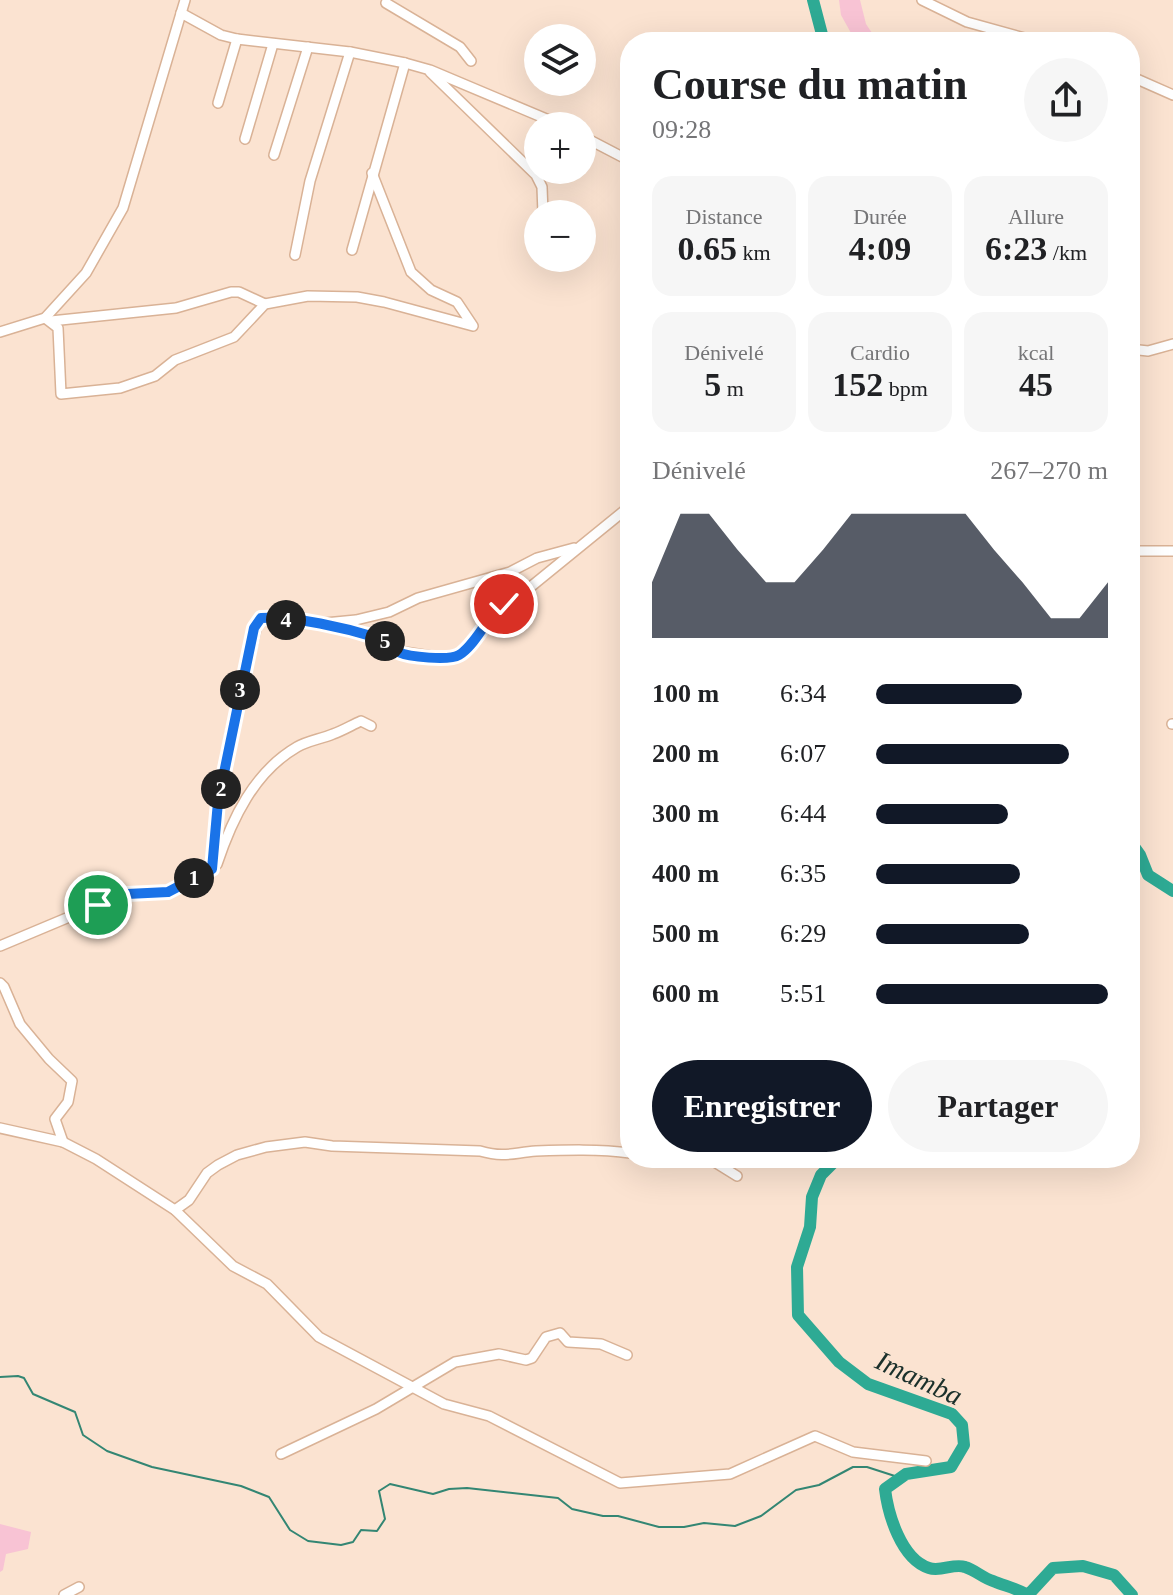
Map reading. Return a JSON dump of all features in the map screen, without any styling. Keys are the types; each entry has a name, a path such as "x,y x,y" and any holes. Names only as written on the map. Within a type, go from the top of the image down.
{"street":[{"path":"48,320 86,273 123,208 185,0"},
{"path":"922,0 967,22 1003,32"},
{"path":"386,3 460,47 471,61"},
{"path":"181,13 221,35 237,39 350,52 405,63 529,112"},
{"path":"218,103 237,39"},
{"path":"245,139 273,44"},
{"path":"274,155 308,47"},
{"path":"295,255 310,181 350,52"},
{"path":"352,250 405,63"},
{"path":"427,70 536,175 542,187 542,200"},
{"path":"1140,80 1173,95"},
{"path":"596,143 620,156"},
{"path":"0,332 48,320 176,308 231,292 239,292 265,304 308,296 357,297 473,326 457,302 431,290 411,272 372,173"},
{"path":"48,320 58,328 61,394 120,388 155,376 175,360 234,337 265,304"},
{"path":"1140,350 1173,344"},
{"path":"212,869 218,802 258,621 266,617 314,623 382,639 398,651 450,659 461,655 491,613 528,589 620,514"},
{"path":"314,623 356,620 389,612 418,598 458,589 510,572 537,558 577,547"},
{"path":"1140,551 1173,551"},
{"path":"0,946 127,894 168,892 212,869 217,864 246,795 269,770 297,746 361,721 371,726"},
{"path":"0,983 20,1024 72,1081 68,1102 55,1119 63,1142"},
{"path":"0,1128 63,1142 96,1159 175,1210 233,1266 267,1284 319,1337 444,1404 489,1416 620,1483 730,1474 815,1436 853,1452 926,1461"},
{"path":"175,1210 189,1200 207,1173 227,1160 266,1147 305,1142 332,1146 480,1151 501,1157 531,1152 620,1152"},
{"path":"724,1168 737,1176"},
{"path":"281,1454 376,1409 455,1362 499,1354 526,1360 532,1358 546,1337 560,1333 568,1342 601,1344 627,1355"},
{"path":"64,1595 79,1587"}],"shaded area":[{"path":"839,0 860,0 871,32 850,32 841,15"},
{"path":"0,1524 31,1532 28,1549 6,1554 0,1572"}],"waterway":[{"name":"Imamba","path":"813,0 821,32"},
{"path":"1140,855 1148,875 1173,891"},
{"name":"Imamba","path":"828,1168 821,1175 812,1197 810,1227 797,1267 798,1315 839,1362 868,1384 952,1414 962,1425 964,1445 951,1467 906,1474 885,1489 889,1511 904,1546 919,1563 929,1568 965,1567 1028,1595 1053,1568 1083,1566 1114,1575 1132,1595"},
{"path":"0,1377 24,1378 33,1394 75,1412 83,1435 107,1451 152,1467 241,1486 269,1497 290,1530 308,1541 341,1545 353,1542 361,1530 377,1531 385,1519 379,1491 390,1484 433,1494 467,1488 558,1498 572,1509 618,1516 659,1527 684,1527 704,1523 735,1526 761,1516 796,1490 819,1485 853,1467 867,1467 901,1478"}],"route":[{"path":"98,905 127,894 168,892 212,869 218,802 231,731 254,628 261,618 314,623 382,639 398,651 450,659 461,655 491,613 504,604"}]}
